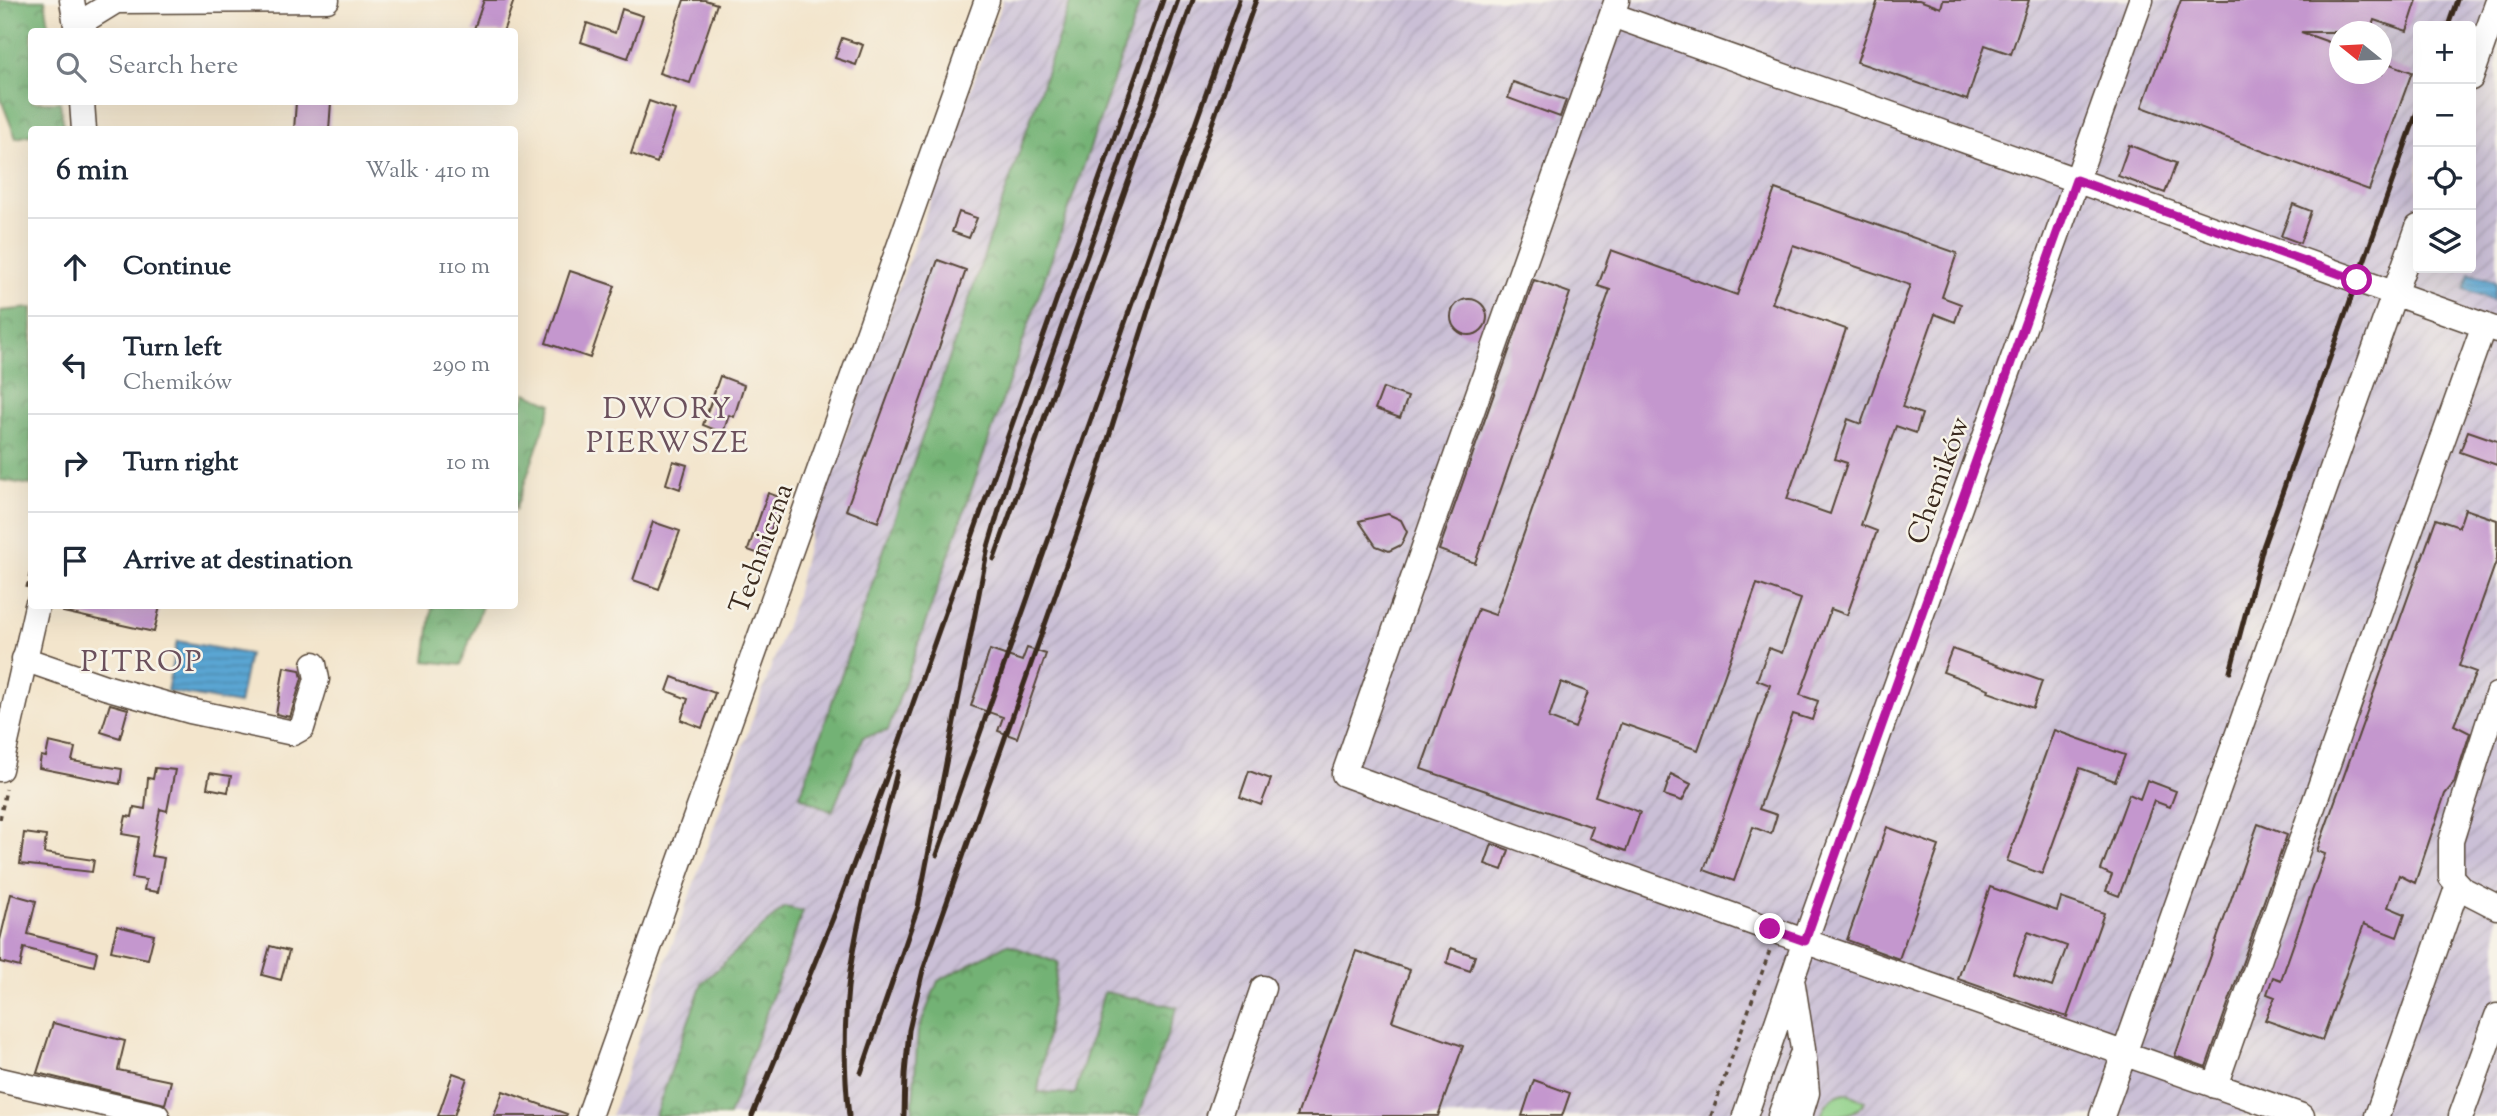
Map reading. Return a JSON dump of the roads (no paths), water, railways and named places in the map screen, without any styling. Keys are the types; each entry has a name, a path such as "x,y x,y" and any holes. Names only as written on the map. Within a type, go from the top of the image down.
{"street":[{"path":"72,0 77,28 116,1 327,0"},
{"name":"Techniczna","path":"589,1116 987,0"},
{"name":"Chemików","path":"1745,1116 2141,0"},
{"path":"2476,64 2497,4"},
{"path":"2215,1086 2323,774 2491,327 2076,180 1615,7 1345,774 1777,931 2124,1054 2215,1086 2302,1116"},
{"path":"82,105 84,126"},
{"path":"2102,1116 2413,241"},
{"path":"0,769 36,609"},
{"path":"24,659 156,701 293,733 302,728 317,679 314,664"},
{"path":"2497,695 2451,841 2451,877 2458,885 2497,907"},
{"path":"2377,1116 2458,885"},
{"name":"Chemików","path":"1792,981 1808,1093 1802,1110"},
{"path":"1219,1116 1263,988"},
{"path":"2461,1116 2497,1016"},
{"path":"1762,1116 1784,1054 1779,1019"},
{"path":"1780,1116 1803,1049"},
{"path":"0,1080 157,1116"}],"water":[{"path":"2470,273 2497,282 2493,300 2464,289"},
{"path":"177,641 249,654 239,704 167,691"}],"railway":[{"path":"752,1116 833,918 886,779 1163,0"},
{"path":"861,1073 918,907 988,547 1011,469 1178,0"},
{"path":"994,559 1193,0"},
{"path":"937,855 1239,0"},
{"path":"904,1116 909,1030 923,970 1091,494 1164,259 1256,0"},
{"path":"2450,21 2457,0"},
{"path":"2230,672 2263,547 2413,123"},
{"path":"849,1116 845,1035 848,987 863,906 897,772"}],"district":[{"name":"DWORY PIERWSZE","path":"668,425"},
{"name":"PITROP","path":"142,661"}]}
